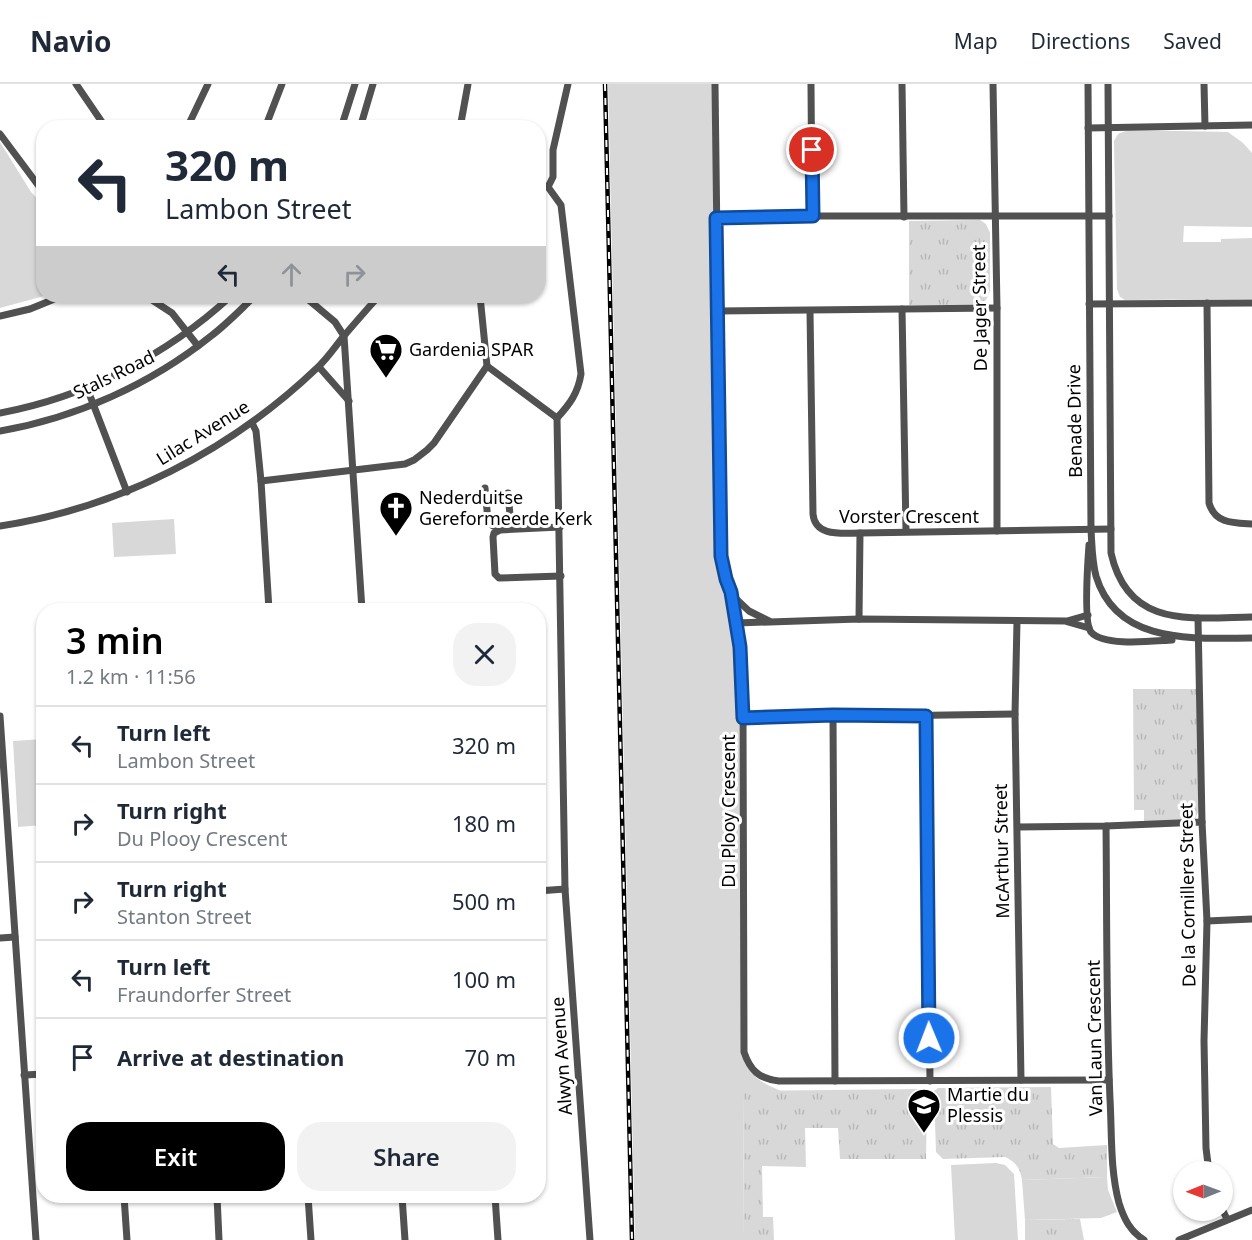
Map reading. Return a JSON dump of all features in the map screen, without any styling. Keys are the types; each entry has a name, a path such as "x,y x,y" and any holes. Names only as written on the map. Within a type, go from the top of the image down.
{"street":[{"path":"76,84 101,120"},
{"path":"191,120 208,84"},
{"path":"268,120 282,84"},
{"path":"344,120 355,84"},
{"path":"362,120 373,84"},
{"path":"461,120 468,84"},
{"path":"487,366 557,418 579,388 582,374 561,205 548,187 553,177 553,150 568,84"},
{"name":"Du Plooy Crescent","path":"715,84 721,556 731,592 740,647 743,718 744,1052 751,1069 768,1080 1109,1080"},
{"path":"811,84 813,216"},
{"path":"902,84 904,217"},
{"name":"De Jager Street","path":"993,84 997,308 997,531"},
{"name":"Benade Drive","path":"1088,84 1091,530 1096,576 1103,592 1113,605 1126,618 1143,628 1184,639 1252,638"},
{"name":"Benade Drive","path":"1108,84 1111,553 1114,566 1122,583 1135,598 1147,608 1158,613 1172,617 1252,617"},
{"path":"1204,84 1205,126"},
{"path":"1088,128 1252,125"},
{"path":"0,134 36,182"},
{"path":"716,218 1108,216"},
{"path":"0,316 45,303"},
{"path":"157,303 172,313 198,346"},
{"name":"Stals Road","path":"0,413 33,407 87,388 159,351 209,316 223,303"},
{"name":"Stals Road","path":"0,431 31,426 93,404 143,382 198,346 247,303"},
{"path":"312,303 335,322 344,336 362,603"},
{"name":"Lilac Avenue","path":"0,526 48,516 127,492 187,463 252,423 318,367 373,303"},
{"path":"261,481 405,464 421,455 434,443 487,366 481,303"},
{"path":"1207,303 1209,503 1213,513 1221,520 1252,524"},
{"path":"1089,304 1252,303"},
{"path":"718,311 997,308"},
{"path":"902,309 906,531"},
{"name":"Vorster Crescent","path":"810,310 813,520 821,530 860,533 1111,529"},
{"path":"318,367 349,401"},
{"path":"87,388 127,492"},
{"name":"Alwyn Avenue","path":"557,418 565,889 590,1240"},
{"path":"252,423 256,431 261,481 269,603"},
{"path":"485,488 485,506 490,525 560,525"},
{"path":"508,493 511,526"},
{"path":"560,525 500,530 493,537 495,574 499,578 561,576"},
{"path":"1089,628 1086,573 1091,530"},
{"path":"859,619 860,533"},
{"path":"731,592 748,611 772,623"},
{"path":"736,623 859,619 1067,621 1088,615"},
{"name":"De la Cornillere Street","path":"1198,618 1202,822 1207,921 1204,1041 1208,1161"},
{"name":"McArthur Street","path":"1017,621 1015,714 1021,1080"},
{"path":"1067,621 1089,628 1097,637 1109,641 1184,639"},
{"path":"743,718 1015,714"},
{"path":"833,715 835,1081"},
{"path":"0,716 36,1240"},
{"path":"926,716 930,1081"},
{"path":"1018,827 1202,822"},
{"name":"Van Laun Crescent","path":"1106,826 1109,1080 1114,1173 1119,1203 1132,1231 1144,1240"},
{"path":"546,890 565,889"},
{"path":"1207,921 1252,919"},
{"path":"0,938 15,937"},
{"path":"24,1075 36,1074"},
{"path":"124,1203 127,1240"},
{"path":"217,1203 219,1240"},
{"path":"308,1203 311,1240"},
{"path":"402,1203 405,1240"},
{"path":"495,1203 498,1240"},
{"path":"1233,1218 1252,1210"},
{"path":"1179,1240 1225,1221"}],"green space":[{"path":"608,84 712,84 718,558 738,644 743,1052 752,1073 766,1084 781,1091 743,1092 744,1240 635,1240"},
{"path":"1128,130 1228,132 1252,153 1252,227 1184,226 1183,242 1221,242 1221,239 1252,238 1252,299 1125,300 1120,297 1117,289 1114,141 1118,134"},
{"path":"0,142 36,197 36,298 0,308"},
{"path":"980,220 986,224 990,233 990,291 986,300 976,305 909,305 909,221"},
{"path":"174,519 176,554 114,557 112,523"},
{"path":"1133,689 1197,689 1199,810 1195,819 1144,822 1144,810 1134,810"},
{"path":"36,739 36,826 18,827 13,741"},
{"path":"1051,1087 1053,1144 1059,1148 1107,1145 1107,1177 1022,1180 1017,1166 1005,1157 943,1159 936,1152 934,1091 938,1088"},
{"path":"923,1089 927,1092 926,1159 840,1159 838,1128 805,1128 806,1167 762,1166 763,1217 773,1217 774,1240 744,1240 743,1091"},
{"path":"996,1163 1005,1165 1014,1174 1018,1240 955,1240 951,1165"},
{"path":"1107,1177 1108,1190 1117,1212 1101,1218 1025,1220 1022,1180"},
{"path":"1080,1219 1084,1240 1025,1240 1025,1220"}],"railway":[{"path":"605,84 632,1240"}],"place":[{"name":"Gardenia SPAR","path":"386,379"},
{"name":"Nederduitse Gereformeerde Kerk","path":"396,537"},
{"name":"Martie du Plessis","path":"924,1134"}],"route":[{"path":"812,150 813,216 716,218 721,556 723,570 731,592 740,647 743,718 833,715 926,716 929,1038"}]}
